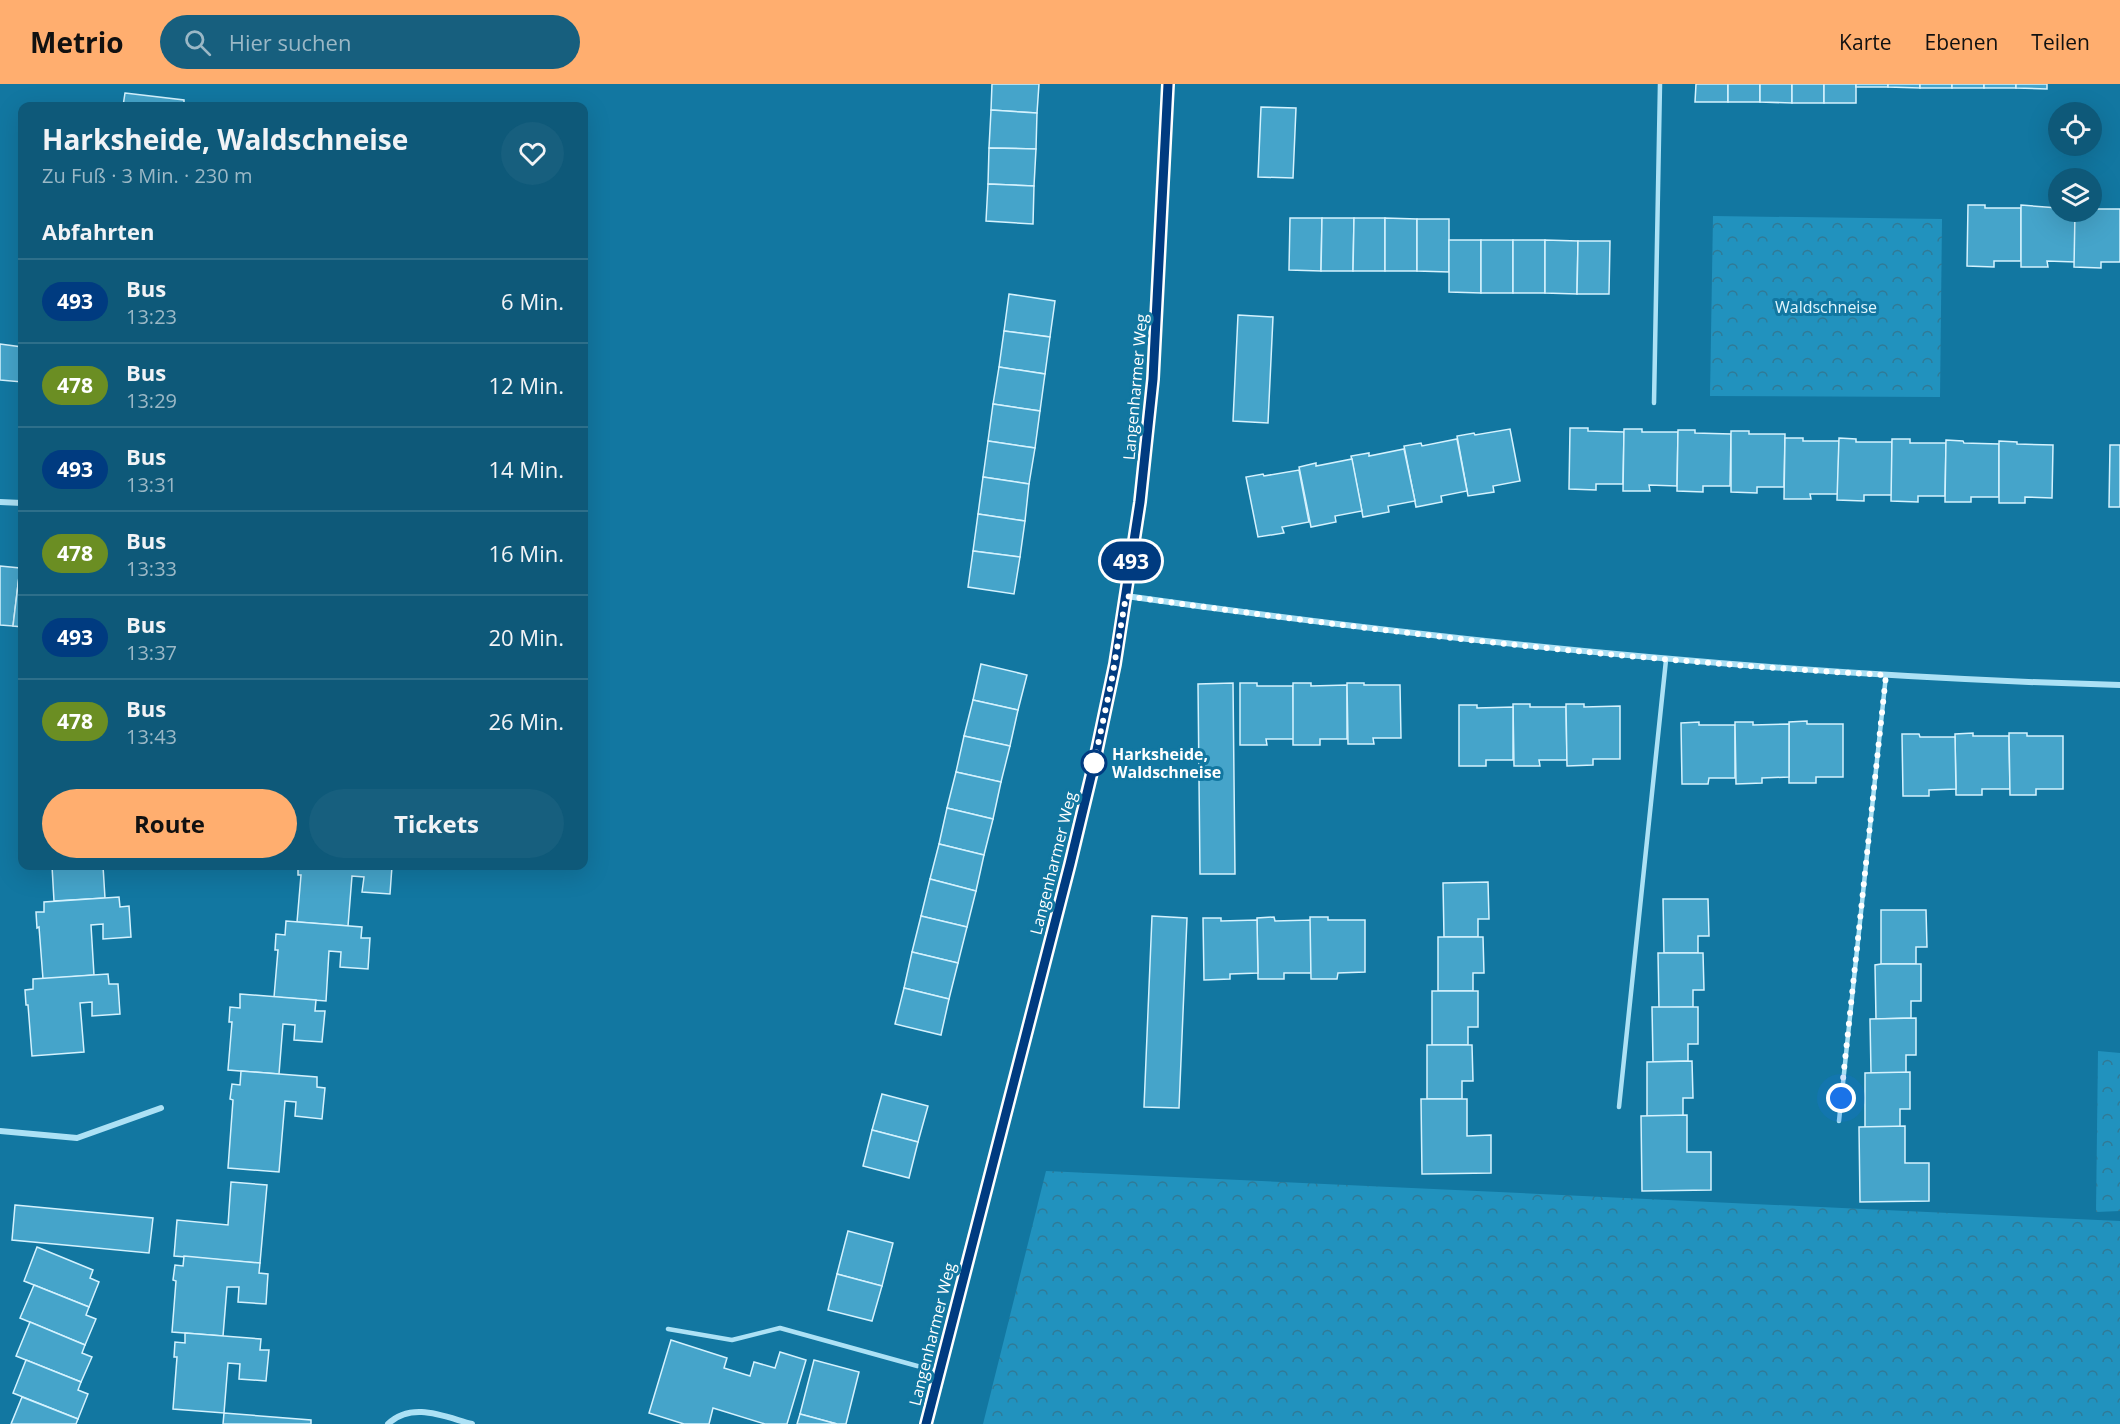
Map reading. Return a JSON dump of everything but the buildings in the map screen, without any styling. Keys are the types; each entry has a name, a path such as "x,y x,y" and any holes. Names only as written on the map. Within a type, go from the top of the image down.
{"main road":[{"name":"Langenharmer Weg","path":"926,1424 1090,784 1113,674 1141,491 1153,379 1168,84"}],"street":[{"path":"0,502 18,503"},
{"path":"1126,596 1416,635 1666,660 1886,675 2120,685"},
{"path":"0,1131 77,1138 161,1108"},
{"path":"388,1424 400,1415 420,1411 472,1424"}],"lane":[{"path":"1654,403 1660,84"},
{"path":"1619,1107 1666,660"},
{"path":"1839,1121 1886,675"},
{"path":"668,1329 732,1340 780,1328 939,1372"}],"green space":[{"name":"Waldschneise","path":"1713,216 1942,219 1940,397 1710,396"},
{"path":"2098,1051 2120,1053 2120,1211 2096,1212"},
{"path":"1046,1171 2120,1221 2120,1424 983,1424"}],"bus line":[{"name":"493","path":"926,1424 1070,864 1115,664 1140,502 1153,379 1159,297 1168,84"}],"place":[{"name":"Harksheide, Waldschneise","path":"1094,763"}],"route":[{"path":"1094,763 1111,684 1126,596 1395,632 1583,653 1886,675 1841,1098"}]}
